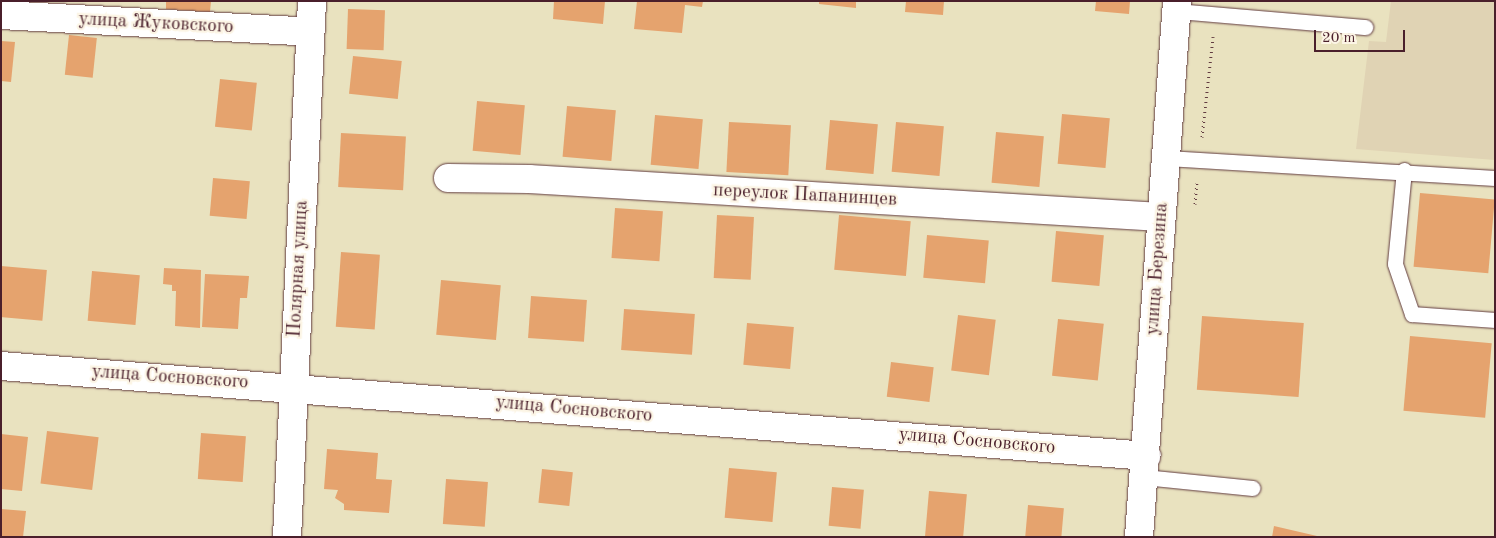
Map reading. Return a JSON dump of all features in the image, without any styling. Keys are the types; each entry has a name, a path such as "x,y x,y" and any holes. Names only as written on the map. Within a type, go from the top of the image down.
{"street":[{"name":"Полярная улица","path":"287,537 312,1"},
{"name":"улица Березина","path":"1139,537 1177,6"},
{"name":"улица Жуковского","path":"1,15 310,32"},
{"name":"переулок Папанинцев","path":"448,178 539,180 1161,217"},
{"name":"улица Сосновского","path":"1,366 294,387 1145,466"}],"lane":[{"path":"1177,6 1215,7 1365,27"},
{"path":"1166,158 1404,170 1495,178"},
{"path":"1404,170 1395,264 1412,314 1495,320"},
{"path":"1145,466 1252,488"}],"shaded area":[{"path":"1391,1 1495,1 1495,160 1356,149 1369,41 1386,42"}],"building":[{"path":"166,1 211,1 210,12 166,9"},
{"path":"554,1 605,1 603,24 553,19"},
{"path":"637,1 703,1 702,7 685,5 682,33 634,29"},
{"path":"819,1 856,1 856,8 819,4"},
{"path":"906,1 944,1 943,15 905,12"},
{"path":"1096,1 1130,1 1129,14 1095,11"},
{"path":"348,9 385,10 384,50 347,49"},
{"path":"69,35 97,38 93,78 65,75"},
{"path":"1,41 15,42 11,82 1,81"},
{"path":"353,56 402,61 398,99 349,94"},
{"path":"220,79 257,83 252,131 215,127"},
{"path":"477,101 525,105 520,155 473,151"},
{"path":"567,106 616,110 611,161 563,157"},
{"path":"1062,114 1110,118 1105,168 1058,164"},
{"path":"655,115 703,119 698,169 651,165"},
{"path":"830,120 878,124 873,174 826,170"},
{"path":"729,122 791,125 788,175 726,172"},
{"path":"896,122 944,126 939,176 892,172"},
{"path":"996,132 1044,136 1039,187 992,183"},
{"path":"341,133 406,136 403,190 338,187"},
{"path":"213,178 250,181 247,219 210,216"},
{"path":"1420,193 1495,200 1488,273 1414,267"},
{"path":"615,208 663,211 659,261 612,258"},
{"path":"717,215 754,217 751,280 714,278"},
{"path":"839,215 911,221 906,276 834,270"},
{"path":"1056,231 1104,235 1099,286 1052,282"},
{"path":"927,235 989,240 985,283 923,278"},
{"path":"341,252 380,255 375,330 336,327"},
{"path":"1,266 47,270 42,321 1,317"},
{"path":"164,268 201,270 200,328 175,326 176,291 172,291 172,285 163,284"},
{"path":"92,271 140,275 135,325 88,321"},
{"path":"205,274 249,276 247,298 240,298 238,329 202,327"},
{"path":"441,280 501,285 496,340 436,335"},
{"path":"531,296 587,300 584,342 528,338"},
{"path":"624,309 695,314 692,355 621,350"},
{"path":"958,315 996,320 989,375 951,371"},
{"path":"1202,316 1304,323 1299,397 1197,390"},
{"path":"1058,319 1104,324 1098,380 1052,376"},
{"path":"747,323 794,327 790,369 743,365"},
{"path":"1410,336 1492,343 1485,418 1403,411"},
{"path":"891,362 934,367 929,402 887,397"},
{"path":"47,431 99,437 92,490 41,484"},
{"path":"201,433 246,436 243,482 198,479"},
{"path":"1,434 28,437 22,491 1,489"},
{"path":"327,449 378,453 376,479 392,480 389,513 344,510 344,504 335,498 338,490 324,489"},
{"path":"729,468 777,472 772,522 725,518"},
{"path":"542,469 573,472 569,506 538,503"},
{"path":"446,479 488,482 485,527 443,524"},
{"path":"832,487 864,490 860,529 829,526"},
{"path":"929,491 967,494 963,537 925,537"},
{"path":"1028,505 1064,508 1061,537 1025,537"},
{"path":"1,509 26,511 23,537 1,537"},
{"path":"1274,526 1317,536 1317,537 1272,537"}]}
